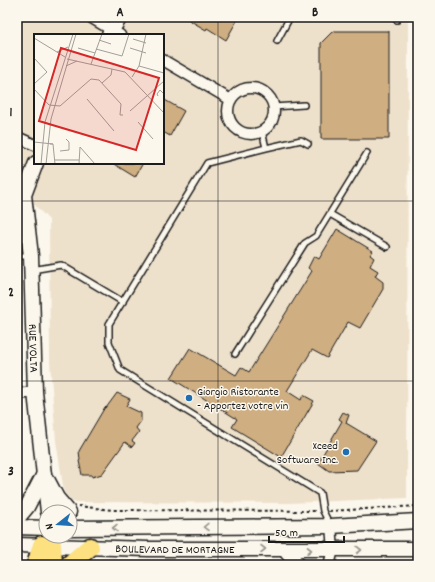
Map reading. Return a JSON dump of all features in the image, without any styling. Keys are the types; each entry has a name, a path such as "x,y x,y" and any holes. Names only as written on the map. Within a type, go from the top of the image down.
{"highway":[{"path":"36,565 46,544"},
{"path":"49,544 53,565"},
{"path":"69,565 90,547"}],"main road":[{"path":"113,33 120,17"},
{"name":"RUE VOLTA","path":"36,164 24,195 26,261 35,392 47,504"},
{"path":"44,474 53,492 64,504"},
{"path":"17,519 27,507 44,474"},
{"path":"78,516 97,528"},
{"name":"BOULEVARD DE MORTAGNE","path":"78,528 331,526 418,521"},
{"path":"17,527 38,528"},
{"name":"BOULEVARD DE MORTAGNE","path":"17,545 38,542"},
{"name":"BOULEVARD DE MORTAGNE","path":"69,544 90,547 285,550 418,549"},
{"path":"285,550 298,565"}],"street":[{"path":"90,17 113,33"},
{"path":"164,61 231,100"},
{"path":"256,89 269,96 273,108 273,118 270,124 262,131 250,134 236,128 228,115 231,100 242,90 256,89"},
{"path":"17,137 34,145"},
{"path":"17,394 35,392"},
{"path":"329,565 333,550 331,526"}],"lane":[{"path":"277,40 290,17"},
{"path":"273,108 304,105"},
{"path":"262,131 266,148"},
{"path":"308,144 301,140 207,163 109,324 109,342 120,370 315,489 321,495 323,511 331,526"},
{"path":"236,354 305,243 316,236 368,153"},
{"path":"330,214 387,247"},
{"path":"26,261 62,265 123,302"}],"path":[{"path":"78,508 81,506 94,510 314,511"},
{"path":"331,511 418,506"}],"shaded area":[{"path":"17,17 408,17 407,498 289,503 72,502 64,492 56,441 50,362 49,220 27,197 17,219"}],"building":[{"path":"188,17 239,17 226,40 207,28 206,30 189,20"},
{"path":"333,31 389,31 389,139 321,139 321,43"},
{"path":"164,100 184,111 170,136 164,133"},
{"path":"114,164 142,164 135,177"},
{"path":"337,229 373,251 370,255 374,258 370,266 378,271 375,276 383,282 383,289 360,328 348,322 327,358 312,350 287,391 301,400 303,395 314,401 281,457 232,427 237,419 171,378 190,348 236,375 241,367 249,372 312,271 308,268 314,256 319,259"},
{"path":"117,393 130,399 126,406 141,413 141,421 136,428 139,432 132,441 135,443 132,447 125,442 102,474 92,477 92,475 82,475 79,461 79,451 105,407 106,408"},
{"name":"Xceed Software Inc.","path":"343,412 349,415 346,423 376,441 357,470 329,471 318,463 342,421 339,419"}],"place":[{"name":"Giorgio Ristorante - Apportez votre vin","path":"189,398"},
{"name":"Xceed Software Inc.","path":"346,452"}]}
